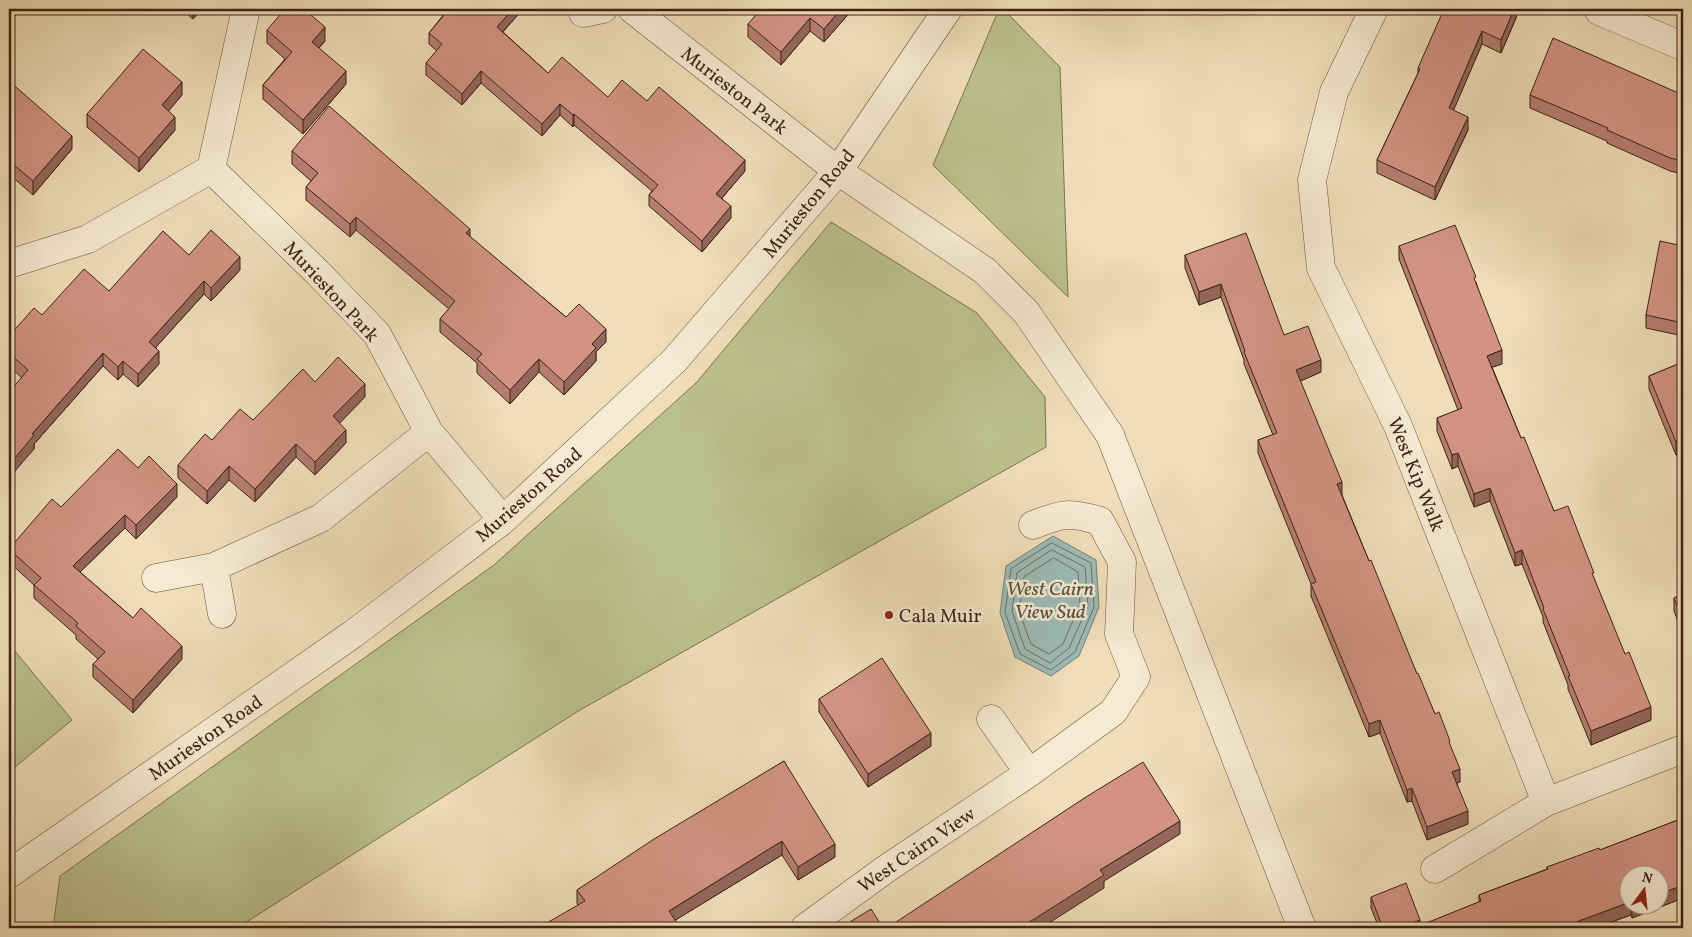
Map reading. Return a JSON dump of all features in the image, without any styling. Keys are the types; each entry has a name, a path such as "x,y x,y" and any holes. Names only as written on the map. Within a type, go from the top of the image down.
{"street":[{"path":"9,264 88,239 211,169 246,9"},
{"name":"Murieston Park","path":"632,9 838,171 985,271 1026,312 1110,435 1302,928"},
{"name":"Murieston Road","path":"9,874 353,634 503,520 674,361 838,171 948,9"},
{"name":"West Kip Walk","path":"1374,9 1334,92 1312,180 1321,268 1398,426 1546,802"},
{"path":"1599,11 1683,45"},
{"name":"Murieston Park","path":"211,169 317,272 377,334 429,432 503,520"},
{"path":"156,578 214,567 321,518 429,432"},
{"name":"West Cairn View","path":"805,928 886,869 1029,773 1113,712 1136,677 1119,634 1122,562 1100,521 1078,515 1057,515 1033,524"},
{"path":"214,567 222,614"},
{"path":"992,719 1029,773"},
{"path":"1435,869 1546,802 1683,750"}],"green space":[{"path":"999,9 1003,9 1060,67 1068,297 933,165"},
{"path":"831,222 977,313 1045,397 1046,447 580,710 237,928 53,928 60,876 494,565 696,383"},
{"path":"9,644 72,720 9,772"}],"water":[{"name":"West Cairn View Sud","path":"1053,536 1096,560 1099,607 1079,656 1051,676 1015,657 1000,613 1006,566"}],"building":[{"path":"285,9 304,9 325,27 312,42 346,71 303,120 263,85 292,52 267,30"},
{"path":"449,9 513,9 497,27 548,73 562,57 608,97 622,80 647,101 659,87 745,160 716,194 731,206 702,241 649,195 658,185 560,104 542,124 481,71 462,94 426,63 442,44 429,33"},
{"path":"761,9 841,9 824,29 810,18 781,52 748,24"},
{"path":"1444,9 1514,9 1501,40 1482,31 1449,108 1468,117 1435,187 1377,160 1420,69 1418,68"},
{"path":"1553,38 1683,95 1683,161 1670,158 1607,130 1608,128 1530,95"},
{"path":"143,49 182,82 162,105 175,117 139,158 87,114"},
{"path":"9,81 72,136 33,181 9,161"},
{"path":"329,106 470,229 466,233 566,317 579,304 606,329 592,344 596,348 564,382 539,359 510,390 477,359 482,354 440,319 455,301 356,217 350,224 306,187 318,173 292,151"},
{"path":"1455,225 1502,350 1487,356 1521,438 1524,437 1554,511 1568,506 1594,573 1592,573 1625,654 1629,652 1651,707 1591,731 1568,676 1570,676 1522,550 1515,553 1490,488 1474,494 1458,453 1452,455 1437,418 1462,408 1399,246"},
{"path":"211,230 240,257 211,288 204,281 149,342 159,351 138,374 123,361 118,367 103,353 32,434 34,435 9,465 9,392 28,370 9,353 9,336 34,308 42,315 84,269 109,291 163,231 189,255"},
{"path":"1246,233 1284,335 1308,326 1321,360 1296,370 1342,482 1337,484 1369,561 1371,560 1417,674 1435,714 1439,712 1460,769 1452,772 1468,811 1427,827 1412,788 1407,790 1380,720 1369,724 1311,584 1316,582 1258,440 1277,433 1244,352 1221,284 1199,292 1185,255"},
{"path":"1660,241 1683,246 1683,323 1646,315"},
{"path":"338,357 365,384 333,416 346,430 315,462 296,444 255,489 229,466 207,491 178,465 205,434 212,440 240,409 253,420 303,369 315,382"},
{"path":"1683,362 1683,439 1676,442 1649,376"},
{"path":"118,449 138,468 149,456 177,484 136,525 125,515 73,566 133,618 141,608 182,646 133,700 93,664 105,652 76,626 78,623 34,585 41,578 9,549 52,499 61,507"},
{"path":"1683,594 1683,621 1674,598"},
{"path":"882,658 931,733 868,774 819,699"},
{"path":"784,761 835,844 798,867 782,841 669,911 677,923 668,928 538,928 585,901 577,890 654,839"},
{"path":"1143,762 1180,821 1100,870 1104,875 1020,928 887,928 1086,797"},
{"path":"1683,818 1683,885 1670,890 1670,864 1620,864 1620,906 1560,928 1414,928 1481,901 1479,895 1548,869 1547,867 1599,848 1600,850"},
{"path":"1406,883 1420,920 1399,928 1383,928 1371,897"},
{"path":"871,909 883,928 840,928"}],"place":[{"name":"Cala Muir","path":"889,615"}]}
